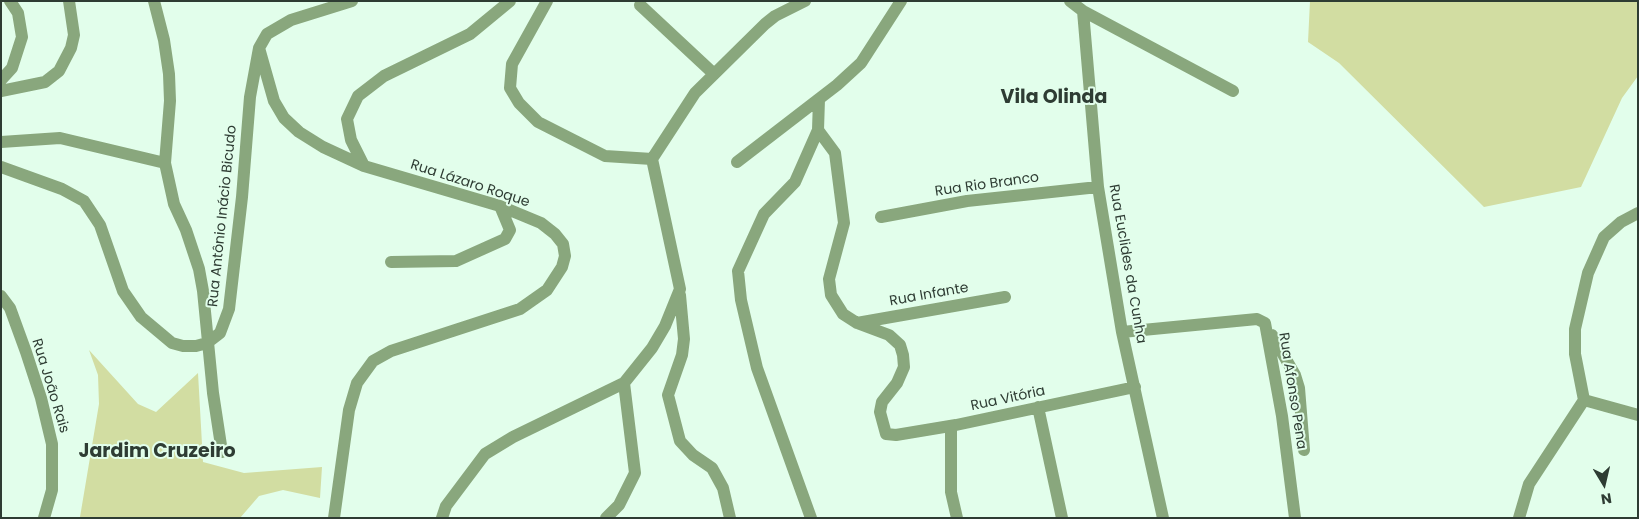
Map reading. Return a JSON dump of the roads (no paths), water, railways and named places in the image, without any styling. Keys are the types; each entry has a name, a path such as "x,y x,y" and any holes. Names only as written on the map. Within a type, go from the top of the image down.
{"street":[{"path":"1,80 12,68 22,37 18,14 10,1"},
{"path":"1,92 44,82 59,71 71,48 74,36 69,1"},
{"path":"154,1 164,40 169,83 170,101 165,163 174,204 186,230 199,269 222,452"},
{"name":"Rua Antônio Inácio Bicudo","path":"207,343 220,333 229,309 241,206 250,98 259,48 267,34 290,20 352,1"},
{"path":"364,166 351,140 347,119 358,96 384,76 470,34 510,1"},
{"path":"547,1 512,64 510,88 519,102 538,122 605,156 652,158"},
{"path":"730,518 723,488 712,468 693,454 680,441 668,395 682,355 684,339 680,289 652,158 694,93 765,24 775,16 805,1"},
{"path":"737,162 819,99 861,63 901,1"},
{"path":"1070,1 1083,11 1233,91"},
{"path":"640,5 714,74"},
{"name":"Rua Euclides da Cunha","path":"1083,11 1098,187 1122,332 1163,518"},
{"name":"Rua Lázaro Roque","path":"259,48 274,101 284,118 299,132 323,148 364,166 500,206 541,223 555,234 563,244 565,256 562,267 547,290 520,309 391,351 374,361 357,383 349,410 334,518"},
{"path":"812,518 757,368 741,300 738,272 764,214 795,182 818,130 819,99"},
{"path":"818,130 835,153 844,223 829,279 831,294 843,314 857,323"},
{"path":"1,142 60,138 165,163"},
{"path":"1,167 62,189 84,201 100,225 123,291 141,317 172,343 183,346 196,346 207,343"},
{"name":"Rua Rio Branco","path":"881,217 967,201 1098,187"},
{"path":"391,262 456,261 505,239 510,230 500,206"},
{"path":"1519,518 1529,484 1584,400 1575,354 1575,329 1588,273 1604,238 1620,222 1638,213"},
{"path":"442,518 446,506 485,454 522,433 624,383 652,348 665,326 680,289"},
{"name":"Rua João Rais","path":"1,296 10,308 26,352 41,398 52,444 52,490 44,518"},
{"name":"Rua Infante","path":"857,323 1005,297"},
{"name":"Rua Afonso Pena","path":"1122,332 1261,320 1268,328 1295,518"},
{"name":"Rua Vitória","path":"857,323 889,335 900,345 903,355 904,367 897,383 882,402 880,412 886,434 896,435 951,426 1135,388"},
{"path":"1268,328 1295,376 1299,388 1304,450"},
{"path":"606,518 619,506 636,472 624,383"},
{"path":"1584,400 1638,415"},
{"path":"1038,407 1062,518"},
{"path":"951,426 951,492 956,518"}],"district":[{"name":"Vila Olinda","path":"1054,98"},
{"name":"Jardim Cruzeiro","path":"157,452"}]}
